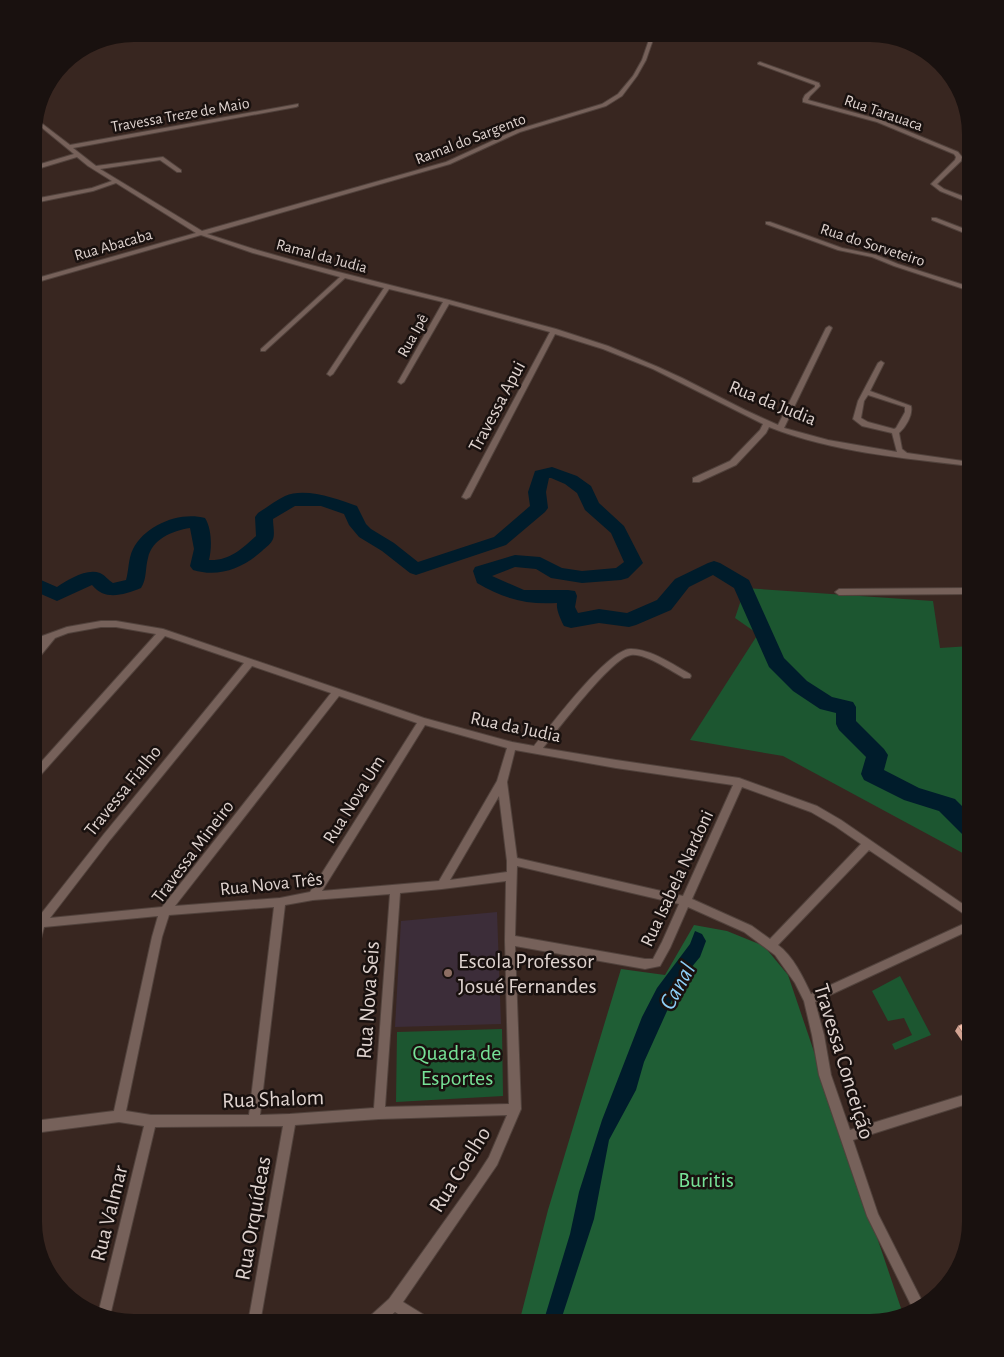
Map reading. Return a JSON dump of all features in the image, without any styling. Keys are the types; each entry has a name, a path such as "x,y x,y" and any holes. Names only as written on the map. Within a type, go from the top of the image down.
{"street":[{"name":"Ramal do Sargento","path":"200,233 448,163 518,130 604,105 620,95 635,76 644,60 650,43"},
{"name":"Rua Tarauaca","path":"760,62 817,84 818,87 807,95 805,101 879,121 956,153 959,157 958,160 934,184 942,190 962,198"},
{"name":"Travessa Treze de Maio","path":"69,147 296,106"},
{"name":"Ramal da Judia","path":"43,126 78,155 115,182 200,233 231,244 344,276 483,309 554,330 629,356"},
{"path":"43,165 78,155"},
{"path":"96,168 161,158 179,171"},
{"path":"43,199 93,189 115,182"},
{"path":"934,219 962,230"},
{"name":"Rua do Sorveteiro","path":"768,223 840,249 874,256 962,286"},
{"name":"Rua Abacaba","path":"43,278 200,233"},
{"path":"263,350 344,276"},
{"path":"330,374 388,286"},
{"name":"Rua Ipê","path":"401,382 447,301"},
{"path":"780,428 829,328"},
{"name":"Travessa Apui","path":"466,497 554,330"},
{"name":"Rua da Judia","path":"629,356 680,379 767,423 806,437 863,449 962,463"},
{"path":"881,363 859,408 857,419 866,424 895,432"},
{"path":"866,392 908,406 909,412 904,423 895,432"},
{"path":"696,480 733,463 763,431 767,423"},
{"path":"895,432 899,450 906,456"},
{"path":"839,592 962,591"},
{"name":"Rua da Judia","path":"43,639 79,627 101,624 116,624 163,632 423,721 512,746 739,782 814,809 962,909"},
{"path":"42,767 163,632"},
{"path":"43,648 53,635"},
{"path":"537,749 600,674 624,653 633,652 643,655 688,676"},
{"name":"Travessa Fialho","path":"42,916 250,662"},
{"name":"Travessa Mineiro","path":"119,1116 157,937 165,911 336,692"},
{"name":"Rua Nova Um","path":"313,896 423,721"},
{"name":"Rua Coelho","path":"383,1314 394,1304 493,1161 515,1109 510,940 512,861 502,782 512,746"},
{"path":"442,886 502,782"},
{"name":"Rua Isabela Nardoni","path":"510,940 644,964 656,963 662,954 739,782"},
{"path":"771,945 868,844"},
{"name":"Travessa Conceição","path":"512,861 686,901 732,920 756,933 771,945 788,964 809,1000 818,1035 824,1075 873,1216 916,1302"},
{"name":"Rua Nova Três","path":"42,923 280,902 313,896 442,886 511,876"},
{"name":"Rua Nova Seis","path":"379,1113 395,889"},
{"path":"254,1120 280,902"},
{"path":"809,1000 962,928"},
{"path":"846,1137 962,1101"},
{"name":"Rua Shalom","path":"42,1126 119,1116 151,1121 290,1120 379,1113 515,1109"},
{"name":"Rua Orquídeas","path":"256,1314 290,1120"},
{"name":"Rua Valmar","path":"105,1310 151,1121"},
{"path":"394,1304 410,1314"}],"shaded area":[{"name":"Escola Professor Josué Fernandes","path":"497,912 501,1024 395,1027 401,921"}],"green space":[{"path":"745,588 933,601 940,648 962,647 962,853 783,756 690,740 758,634 735,618"},
{"name":"Buritis","path":"694,925 727,931 764,946 788,975 901,1309 882,1314 521,1314 548,1210 621,969 665,975"},
{"path":"900,976 931,1035 895,1050 892,1044 912,1035 904,1018 888,1021 872,991"},
{"name":"Quadra de Esportes","path":"502,1029 503,1096 396,1102 397,1032"}],"water":[{"name":"Canal","path":"695,931 702,934 706,941 700,957 681,980 644,1062 636,1090 609,1140 594,1219 563,1314 546,1314 570,1234 579,1192 602,1120 642,1017 657,988 690,944"}],"waterway":[{"path":"43,587 57,595 81,581 96,578 105,587 113,590 134,584 139,557 143,548 154,534 171,526 190,522 199,522 203,549 199,566 220,567 244,557 265,538 264,517 291,500 322,500 351,510 361,530 388,547 416,569 500,541 539,508 537,492 541,475 552,472 571,480 585,490 591,506 618,530 634,563 621,574 582,577 558,574 540,563 515,561 482,571 484,579 506,591 524,597 568,596 566,607 571,621 599,616 629,620 664,605 682,583 714,567 742,584 776,662 800,686 827,704 846,707 846,724 877,755 872,774 912,794 947,805 962,820"}],"place":[{"name":"Escola Professor Josué Fernandes","path":"448,973"}]}
